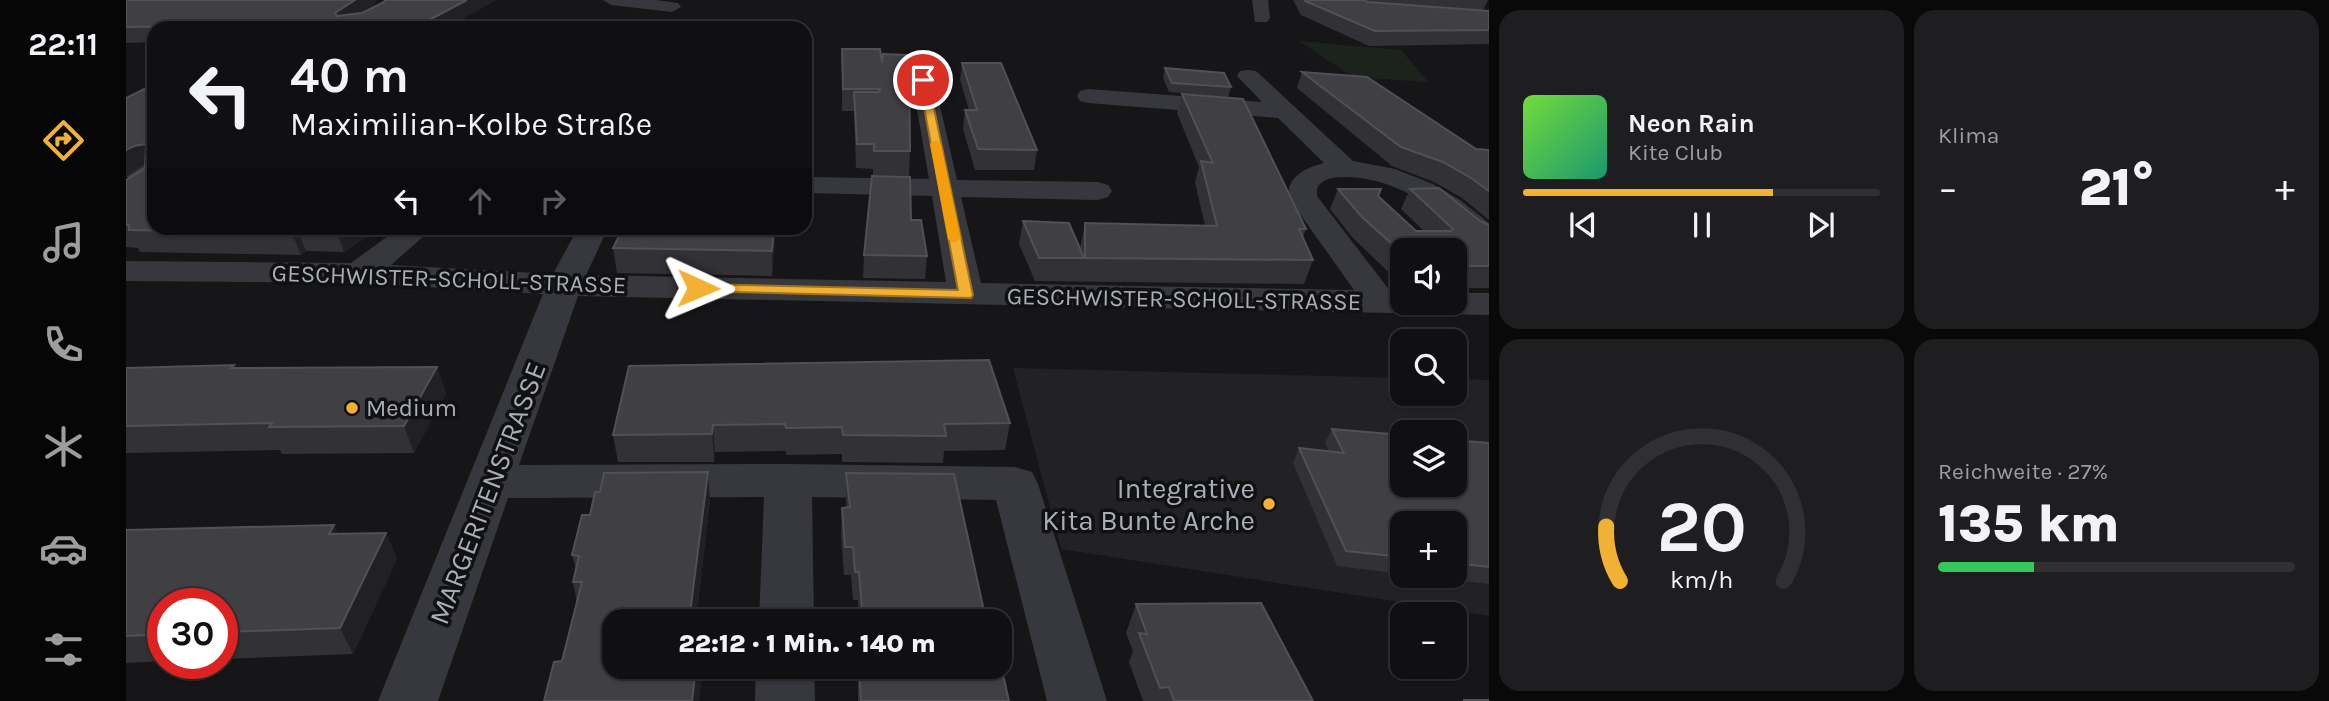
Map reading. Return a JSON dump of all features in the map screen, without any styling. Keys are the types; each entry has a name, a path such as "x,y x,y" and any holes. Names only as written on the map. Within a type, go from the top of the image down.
{"street":[{"path":"611,0 672,7"},
{"path":"1248,76 1345,167"},
{"path":"923,80 966,295"},
{"path":"1088,96 1284,111"},
{"path":"1390,301 1303,197 1302,188 1307,179 1321,172 1345,167 1401,181 1425,191 1489,239"},
{"path":"126,169 147,171"},
{"path":"126,192 147,177"},
{"path":"812,185 1098,191"},
{"path":"359,273 409,235"},
{"name":"MARGERITENSTRASSE","path":"408,701 564,285 589,235"},
{"name":"GESCHWISTER-SCHOLL-STRASSE","path":"126,271 359,273 564,285 1390,302"},
{"path":"1467,289 1486,304"},
{"path":"1467,304 1486,304"},
{"path":"786,609 788,480"},
{"path":"491,482 788,480 1015,484 1077,701"},
{"path":"785,679 785,701"}],"shaded area":[{"path":"1299,41 1401,50 1428,82 1353,77"},
{"name":"Integrative Kita Bunte Arche","path":"1013,368 1390,378 1390,406 1467,406 1467,379 1489,380 1489,616 1467,613 1467,602 1400,602 1061,549"}],"building":[{"path":"126,0 355,0 335,13 337,16 362,13 385,0 467,0 427,21 147,21 147,27 126,27"},
{"path":"1305,0 1365,0 1489,11 1489,30 1375,31"},
{"path":"842,49 880,49 882,63 883,54 909,55 910,151 874,151 874,144 857,144 854,92 879,92 880,89 843,89"},
{"path":"962,63 1001,63 1037,150 978,149 965,110 977,110"},
{"path":"1165,68 1224,73 1231,87 1172,83"},
{"path":"1302,72 1367,77 1476,149 1489,150 1489,191 1443,162 1401,147"},
{"path":"147,88 147,230 129,230 129,225 126,225 126,180 145,168 146,144 126,150 126,98"},
{"path":"1182,94 1243,99 1306,229 1299,229 1313,260 1085,258 1085,223 1217,226 1201,161 1213,163"},
{"path":"872,176 910,177 911,220 921,220 927,256 864,255"},
{"path":"1439,188 1480,221 1489,225 1489,266 1467,266 1467,238 1390,238 1390,242 1362,217 1338,189 1381,189 1378,196 1416,231 1453,229 1410,189"},
{"path":"1023,221 1069,223 1084,258 1039,258"},
{"path":"620,235 773,235 772,251 613,248"},
{"path":"989,360 1010,423 944,424 946,436 843,435 842,427 786,428 785,424 713,425 712,434 613,435 629,366"},
{"path":"234,365 231,368 437,367 404,426 269,427 272,423 126,426 126,368"},
{"path":"1332,429 1390,434 1390,497 1467,497 1467,441 1489,443 1489,567 1467,564 1467,511 1390,511 1390,556 1346,551 1299,448 1344,453"},
{"path":"708,472 691,609 602,609 602,679 695,679 692,701 544,701 554,662 562,661 582,582 573,582 579,556 572,555 582,515 590,515 595,492 600,492 604,473"},
{"path":"846,473 954,474 984,609 862,609 859,572 855,572 853,547 845,547 842,508 850,507"},
{"path":"334,525 329,534 386,533 340,628 238,631 238,588 147,588 147,635 126,636 126,530"},
{"path":"1261,603 1313,701 1174,701 1169,687 1160,688 1139,633 1147,634 1136,604"},
{"path":"860,679 1004,679 1009,701 861,701"}],"slow traffic":[{"path":"936,144 954,239"}],"place":[{"name":"Medium","path":"352,408"},
{"name":"Integrative Kita Bunte Arche","path":"1269,504"}],"route":[{"path":"698,288 966,295 923,80"}]}
